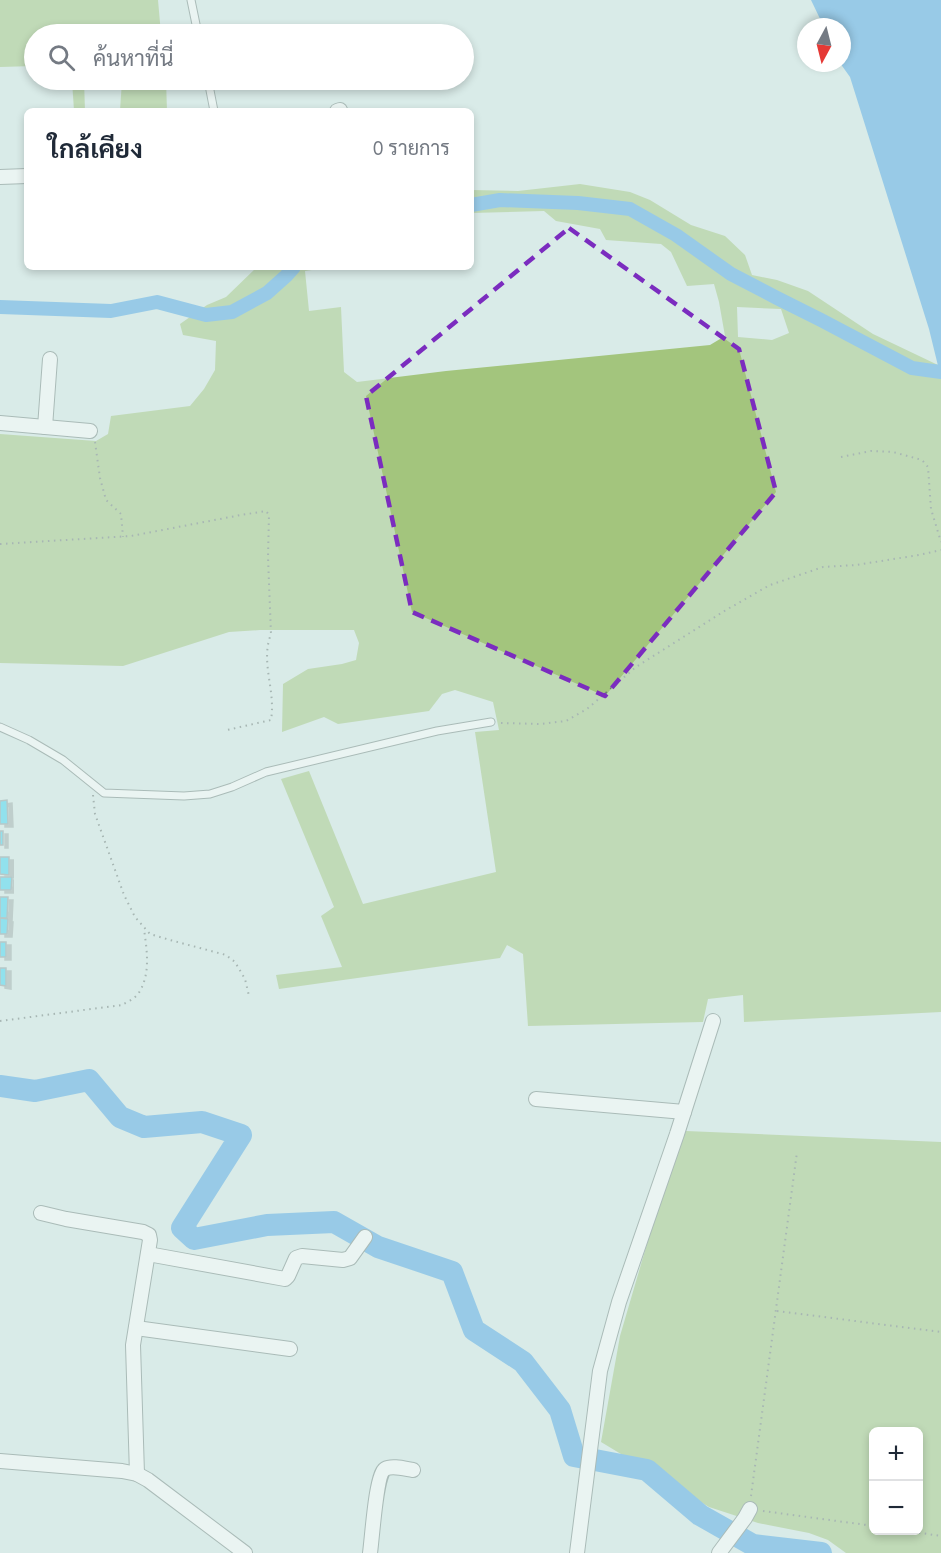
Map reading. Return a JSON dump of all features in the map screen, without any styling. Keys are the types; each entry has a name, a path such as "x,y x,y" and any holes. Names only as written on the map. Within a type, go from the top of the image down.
{"street":[{"path":"0,177 24,176"},
{"path":"45,427 50,359"},
{"path":"0,423 90,431"},
{"path":"577,1553 600,1371 619,1302 713,1022"},
{"path":"536,1099 684,1112"},
{"path":"41,1213 143,1232 150,1240 133,1344 137,1474"},
{"path":"148,1254 285,1279 296,1257 343,1260 350,1258 365,1237"},
{"path":"136,1328 290,1349"},
{"path":"0,1461 137,1474 245,1553"},
{"path":"370,1553 381,1472 390,1468 413,1470"},
{"path":"720,1552 748,1513"}],"lane":[{"path":"191,0 196,24"},
{"path":"210,90 213,108"},
{"path":"0,727 29,740 63,760 104,793 183,796 210,794 232,788 266,772 437,731 491,722"}],"path":[{"path":"90,431 96,444 100,478 106,500 121,514 123,537"},
{"path":"841,457 871,451 893,452 922,460 928,467 931,508 941,542"},
{"path":"0,544 123,537 266,511 269,515 271,634 267,644 267,664 273,710 271,720 227,730"},
{"path":"491,722 540,724 566,722 587,709 636,667 770,585 823,567 856,565 941,550"},
{"path":"92,784 95,814 124,895 135,917 150,934 226,955 235,962 245,979 249,996"},
{"path":"0,1021 122,1005 137,996 146,978 148,956 144,927"},
{"path":"797,1152 748,1513 869,1526"},
{"path":"776,1311 941,1332"},
{"path":"923,1533 941,1536"}],"highlighted area":[{"path":"569,228 739,349 776,492 605,696 412,612 366,396"}],"green space":[{"path":"0,0 158,0 160,24 24,24 24,66 0,67"},
{"path":"73,90 84,90 85,108 74,108"},
{"path":"121,90 166,90 167,108 120,108"},
{"path":"580,184 630,192 650,200 691,225 725,236 745,255 752,275 777,280 808,291 873,334 938,365 941,378 941,1012 744,1022 743,995 708,999 703,1022 528,1026 523,954 507,945 500,958 279,989 276,975 342,967 321,916 334,907 281,779 309,771 363,904 496,872 475,732 499,730 493,702 455,690 442,694 429,711 338,724 324,717 282,732 283,684 308,669 356,660 359,643 354,630 229,632 123,666 0,663 0,434 96,441 108,434 111,416 190,406 204,389 215,370 216,341 183,335 180,324 207,305 226,297 254,270 312,270 305,271 309,311 341,307 344,372 357,382 710,345 725,336 714,284 687,286 671,252 661,244 606,240 600,229 556,221 544,211 474,213 474,190 518,191","holes":["737,307 781,309 789,333 772,340 738,337"]},
{"path":"686,1131 941,1142 941,1553 846,1553 828,1540 809,1533 758,1523 709,1507 601,1442 620,1336 661,1196"}],"water":[{"path":"811,0 941,0 941,378 929,329 850,77 846,72 851,72 851,18 820,18"}],"building":[{"path":"7,800 8,824 0,824 0,801"},
{"path":"0,831 3,831 3,845 0,845"},
{"path":"0,857 9,857 9,875 0,874"},
{"path":"0,877 12,877 11,890 0,890"},
{"path":"0,897 8,897 7,918 0,918"},
{"path":"0,918 8,919 7,934 0,934"},
{"path":"0,942 6,942 6,957 0,957"},
{"path":"0,968 6,968 6,986 0,985"}],"waterway":[{"path":"474,204 500,200 578,203 630,209 676,235 731,274 912,368 941,372"},
{"path":"0,307 111,311 157,302 206,315 232,312 267,293 291,270"},
{"path":"0,1086 35,1091 89,1080 120,1117 144,1127 202,1122 241,1135 182,1228 194,1239 267,1225 334,1222 378,1247 452,1272 474,1330 523,1362 560,1410 574,1456 647,1470 700,1515 753,1545 821,1553"}]}
